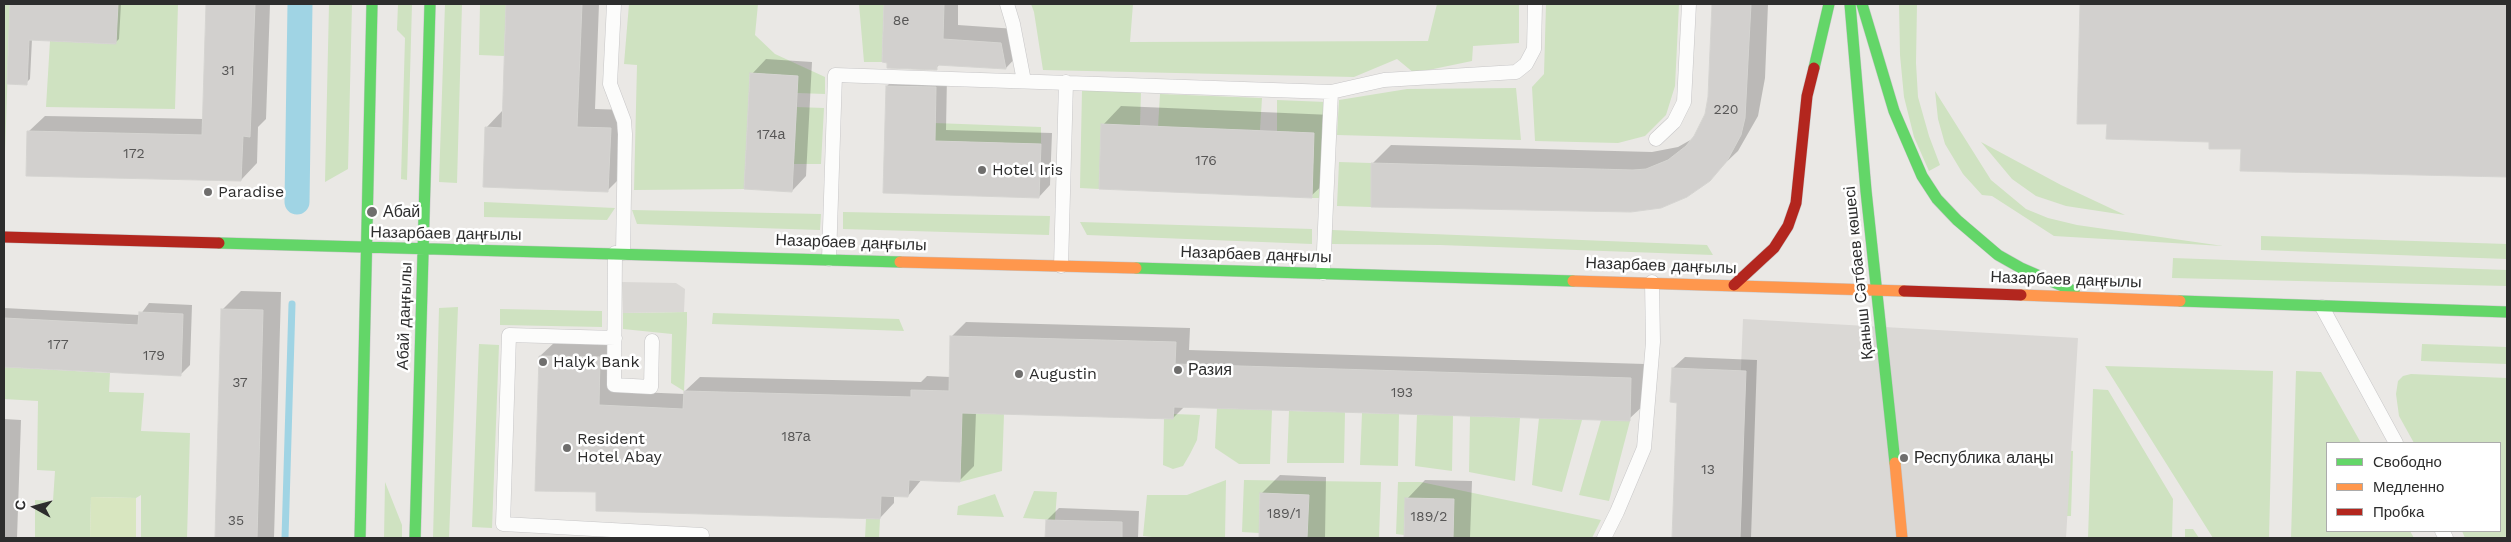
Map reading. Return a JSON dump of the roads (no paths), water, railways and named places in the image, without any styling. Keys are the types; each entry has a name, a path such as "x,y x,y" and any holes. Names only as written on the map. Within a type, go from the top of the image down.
{"main road":[{"path":"360,538 372,4"},
{"name":"Абай даңғылы","path":"415,538 430,4"},
{"path":"1734,285 1774,248 1788,226 1796,203 1807,96 1829,4"},
{"name":"Қаныш Сәтбаев көшесі","path":"1850,4 1876,289 1902,538"},
{"path":"1862,6 1904,136 1922,176 1937,199 1975,236 1998,255 2021,268 2089,298"},
{"name":"Назарбаев даңғылы","path":"4,238 1652,282 2507,312"}],"lane":[{"path":"614,4 610,84 624,121 625,134 614,385 651,387 652,341"},
{"path":"1007,4 1013,24 1024,81"},
{"path":"829,259 835,75 1331,92 1384,80 1516,72 1526,64 1534,49 1535,4"},
{"path":"1656,139 1674,122 1684,102 1689,4"},
{"path":"1061,266 1066,82"},
{"path":"1323,273 1331,92"},
{"path":"1604,538 1618,512 1644,448 1653,342 1652,282"},
{"path":"2322,307 2395,442"},
{"path":"615,338 509,335 503,524 702,535"}],"waterway":[{"path":"297,202 300,4"},
{"path":"285,538 292,304"}],"place":[{"name":"Hotel Iris","path":"982,170"},
{"name":"Paradise","path":"208,192"},
{"name":"Абай","path":"372,212"},
{"name":"Halyk Bank","path":"543,362"},
{"name":"Разия","path":"1178,370"},
{"name":"Augustin","path":"1019,374"},
{"name":"Resident Hotel Abay","path":"567,448"},
{"name":"Республика алаңы","path":"1904,458"}]}
